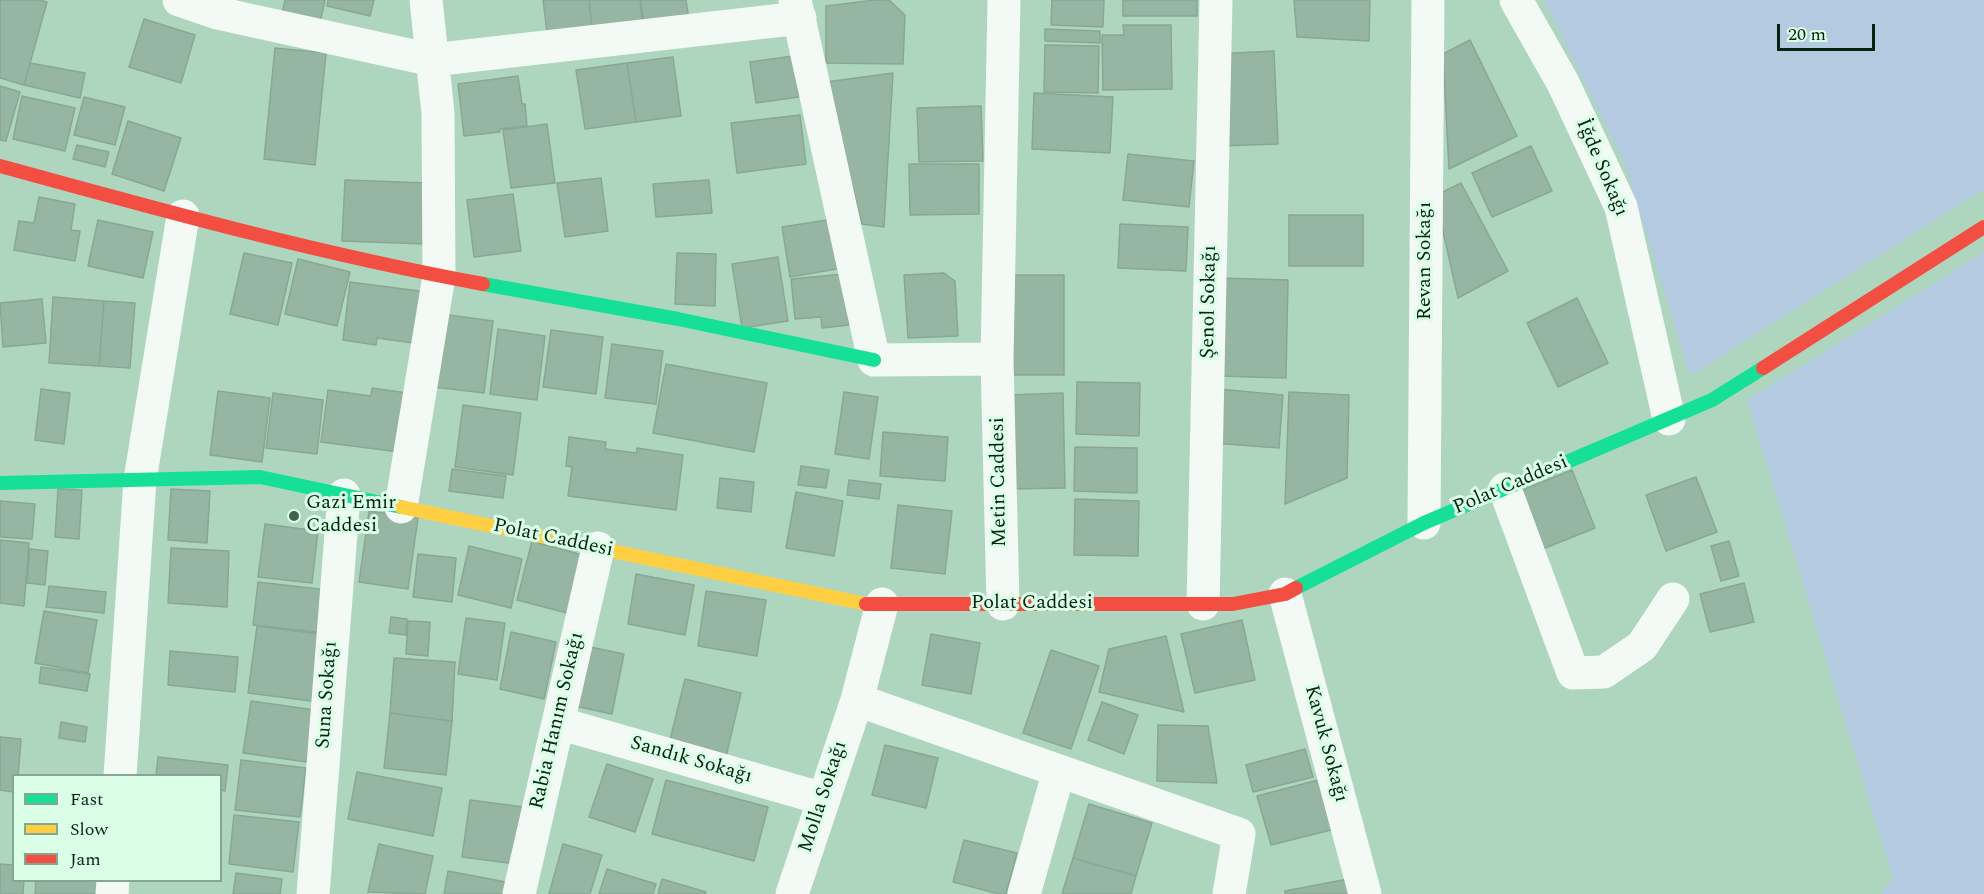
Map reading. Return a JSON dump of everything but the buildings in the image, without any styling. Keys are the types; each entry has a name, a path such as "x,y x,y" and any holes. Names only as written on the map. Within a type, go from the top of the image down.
{"street":[{"path":"179,0 218,13 432,60 797,9 874,360"},
{"path":"401,507 439,276 438,113 426,0"},
{"name":"Metin Caddesi","path":"1003,604 997,359 1004,0"},
{"name":"Şenol Sokağı","path":"1203,604 1216,0"},
{"name":"Revan Sokağı","path":"1424,523 1428,0"},
{"name":"İğde Sokağı","path":"1516,0 1563,82 1621,207 1669,419"},
{"path":"0,166 233,230 439,276 678,319 874,360 997,359"},
{"path":"120,774 140,480 183,216"},
{"name":"Polat Caddesi","path":"0,483 260,477 866,604 1233,604 1285,594 1424,523 1712,400 1984,227"},
{"path":"1504,489 1572,673 1604,672 1642,646 1673,599"},
{"name":"Suna Sokağı","path":"313,894 344,495"},
{"name":"Rabia Hanım Sokağı","path":"519,894 598,548"},
{"name":"Kavuk Sokağı","path":"1285,594 1365,894"},
{"name":"Molla Sokağı","path":"792,894 857,700 882,604"},
{"path":"857,700 1239,834 1229,894"},
{"name":"Sandık Sokağı","path":"558,723 824,799"},
{"path":"1024,894 1059,771"}],"shaded area":[{"path":"1544,0 1984,0 1984,189 1690,376 1625,164"},
{"path":"1984,252 1984,894 1881,894 1893,878 1747,400"}],"traffic: fast":[{"path":"483,284 678,319 874,360"},
{"path":"1296,588 1424,523 1712,400 1763,368"},
{"path":"0,483 260,477 401,507"}],"traffic: slow":[{"path":"401,507 866,604"}],"traffic: jam":[{"path":"0,166 300,245 483,284"},
{"path":"1763,368 1984,227"},
{"path":"866,604 1233,604 1285,594 1296,588"}],"place":[{"name":"Gazi Emir Caddesi","path":"294,516"}]}
